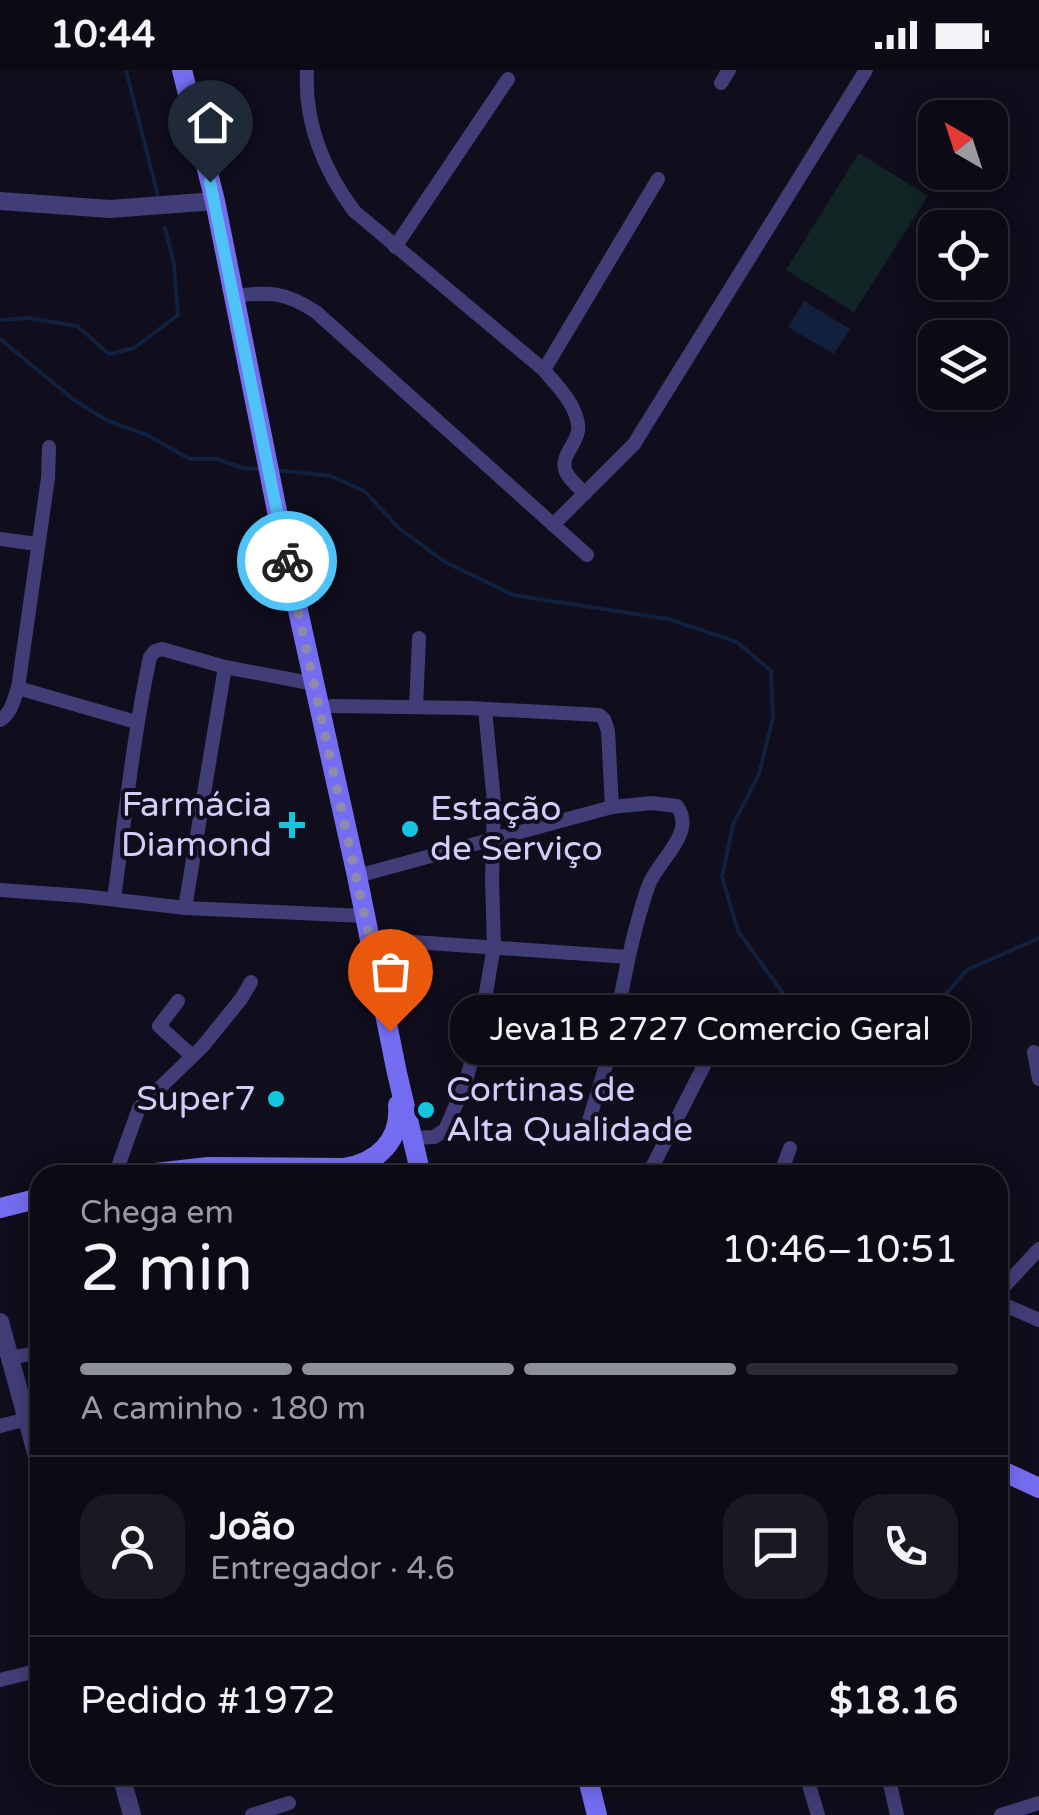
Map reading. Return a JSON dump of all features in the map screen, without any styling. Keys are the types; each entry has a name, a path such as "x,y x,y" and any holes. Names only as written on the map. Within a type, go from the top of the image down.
{"main road":[{"path":"182,70 214,201 287,562 420,1165"},
{"path":"360,1165 385,1148 398,1128 397,1073"},
{"path":"0,1208 30,1200"},
{"path":"1008,1474 1039,1488"},
{"path":"1008,1486 1039,1500"},
{"path":"590,1785 597,1815"}],"street":[{"path":"307,70 310,121 334,183 354,211 544,370 574,412 578,435 564,466 585,494"},
{"path":"553,525 634,444 866,70"},
{"path":"396,248 508,79"},
{"path":"544,370 658,178"},
{"path":"0,201 80,208 142,208 214,201"},
{"path":"234,296 268,292 288,297 316,312 587,555"},
{"path":"0,720 6,717 18,688 48,478 48,447"},
{"path":"0,539 37,544"},
{"path":"416,707 419,638"},
{"path":"114,899 136,722 150,657 155,651 162,649 315,684"},
{"path":"186,908 225,666"},
{"path":"18,688 136,722"},
{"path":"332,706 599,716 608,730 612,808"},
{"path":"414,1138 434,1137 446,1130 478,1039 494,946 494,802 485,709"},
{"path":"357,876 612,808 665,803 677,806 683,814 684,826 648,884 628,956 610,1050 589,1121"},
{"path":"0,890 186,908 365,916"},
{"path":"370,940 628,956"},
{"path":"119,1165 139,1108 226,1019 251,982"},
{"path":"178,1001 159,1026 192,1056"},
{"path":"653,1165 733,1008"},
{"path":"1034,1052 1039,1079"},
{"path":"784,1165 790,1148"},
{"path":"1008,1282 1039,1248"},
{"path":"1008,1306 1039,1320"},
{"path":"0,1322 30,1429"},
{"path":"10,1358 30,1354"},
{"path":"0,1426 27,1419"},
{"path":"0,1680 30,1672"},
{"path":"124,1785 132,1815"},
{"path":"809,1785 818,1815"},
{"path":"890,1785 898,1815"},
{"path":"252,1815 289,1803"},
{"path":"1001,1815 1039,1803"}],"green space":[{"path":"859,153 928,196 854,312 786,270"}],"water":[{"path":"804,301 850,329 834,354 788,327"}],"waterway":[{"path":"126,70 158,196"},
{"path":"0,320 28,318 77,326 109,354 134,348 178,315 174,264 165,228"},
{"path":"0,339 74,400 108,421 147,435 190,459 217,459 243,468 262,469"},
{"path":"276,470 331,476 364,491 399,528 445,562 513,595 668,619 737,642 771,671 773,718 759,774 733,825 722,877 738,931 790,1003 840,1029 902,1008 938,1003 967,970 1039,938"}],"way so far":[{"path":"287,561 390,1031"}],"place":[{"name":"Farmácia Diamond","path":"292,825"},
{"name":"Estação de Serviço","path":"410,829"},
{"name":"Jeva1B 2727 Comercio Geral","path":"390,1031"},
{"name":"Super7","path":"276,1099"},
{"name":"Cortinas de Alta Qualidade","path":"426,1110"}],"route":[{"path":"210,182 287,561"}]}
